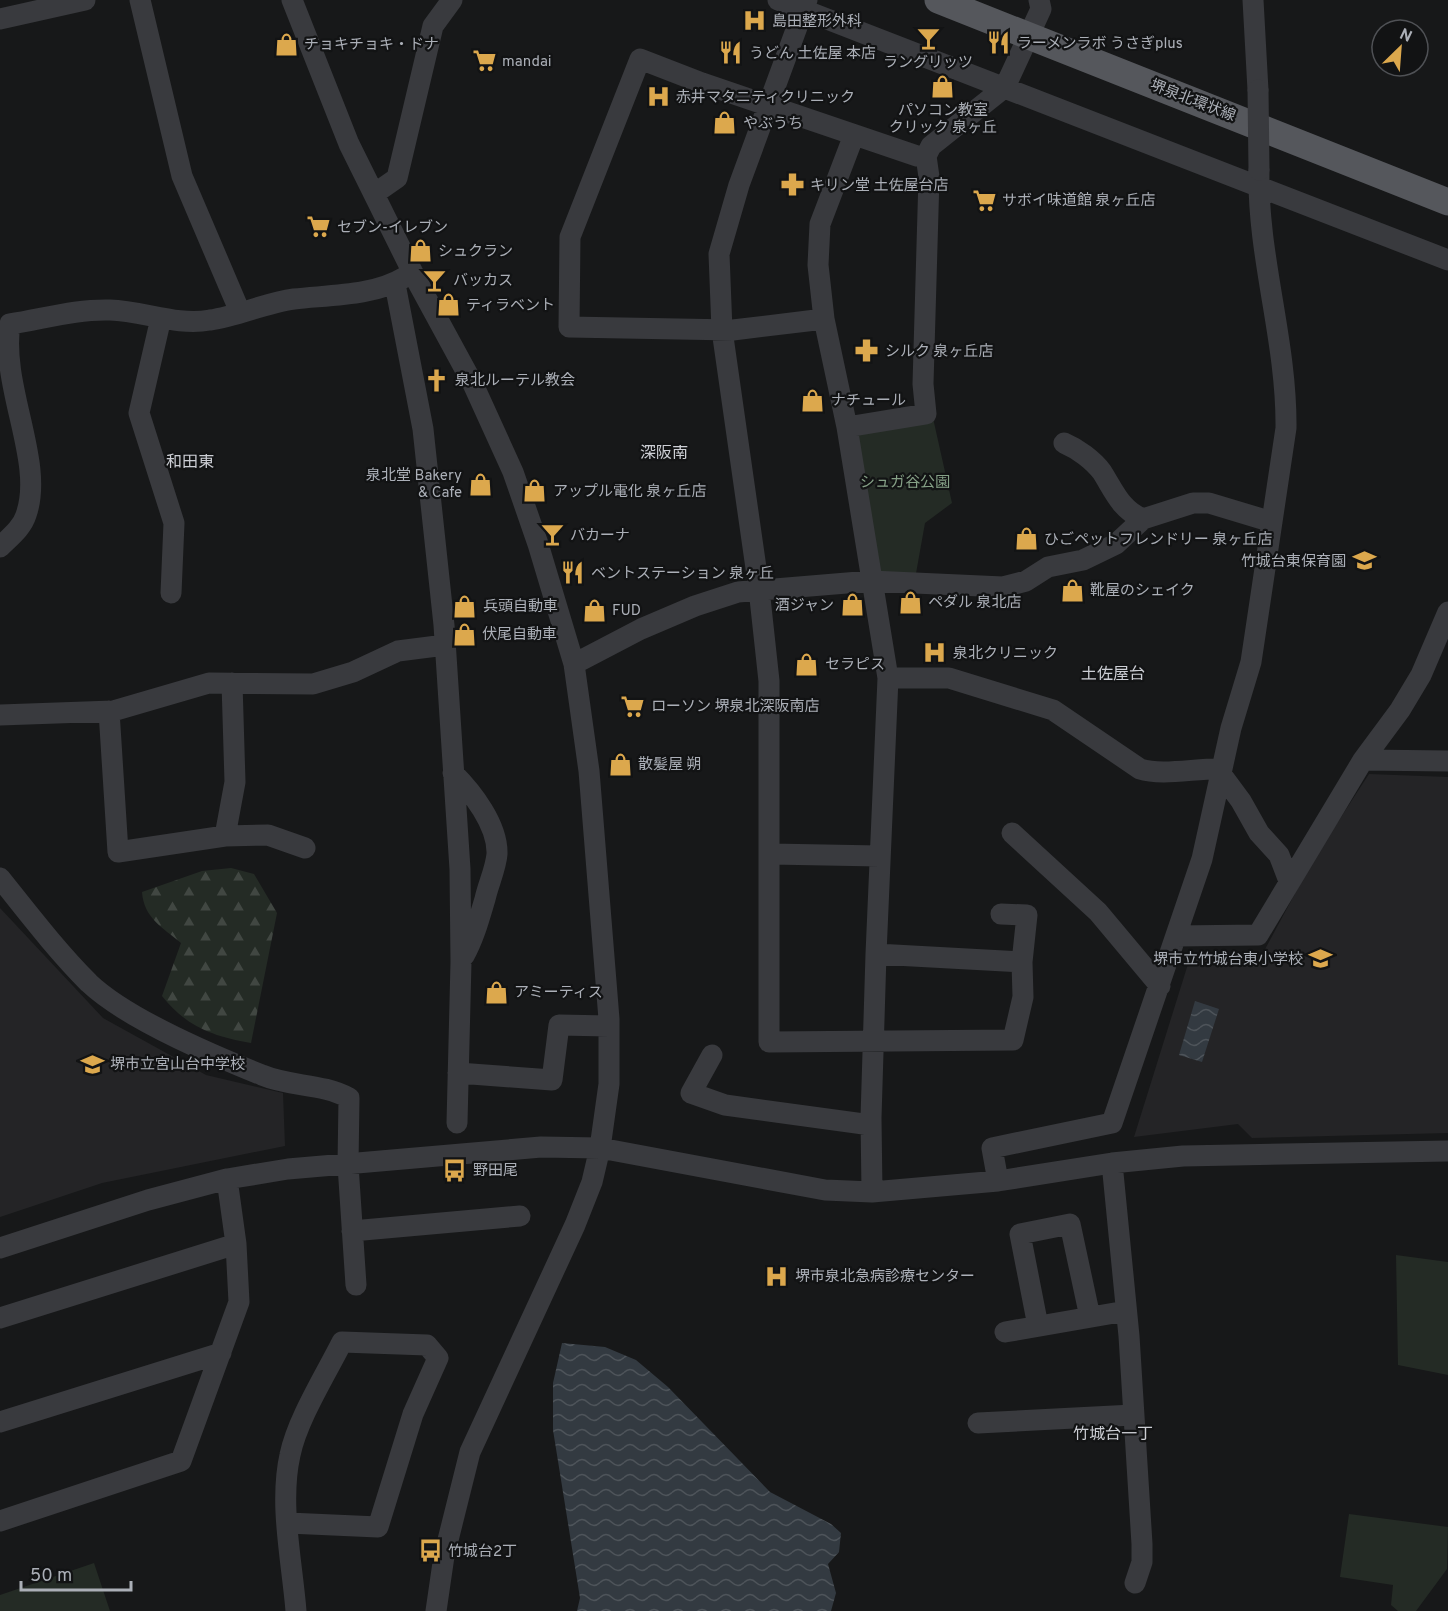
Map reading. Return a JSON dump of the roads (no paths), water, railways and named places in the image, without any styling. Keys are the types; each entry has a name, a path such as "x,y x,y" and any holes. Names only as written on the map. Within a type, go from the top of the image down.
{"main road":[{"name":"堺泉北環状線","path":"938,0 1448,202"}],"street":[{"path":"0,19 85,0"},
{"path":"140,0 182,176 240,312"},
{"path":"292,0 349,144 413,273 473,384 513,472 538,544 574,664 590,771 609,1026 609,1084 600,1148 592,1182 575,1225 486,1412 470,1452 444,1556 436,1611"},
{"path":"374,194 397,178 433,26 452,0"},
{"path":"778,0 805,4 1005,87 1259,178 1448,260"},
{"path":"847,427 926,414 923,362 929,177 926,156 931,147 1005,87 1041,9 1039,0"},
{"path":"998,1181 992,1148 1112,1123 1202,859 1231,728 1251,662 1286,428 1286,391 1259,178 1258,90 1253,0"},
{"path":"805,4 739,185 719,254 722,330 759,589 769,681 771,854 769,1042 1013,1040 1023,997 1022,962 1026,915 1001,914"},
{"path":"824,319 722,330 570,327 570,237 640,59 702,83 770,104 854,135 917,156 926,156"},
{"path":"854,135 820,224 818,265 824,319 847,427 888,678 873,1040 872,1192"},
{"path":"0,547 16,531 26,516 30,497 28,477 5,399 3,358 5,319 111,310 182,322 210,320 282,301 362,292 395,284 413,273"},
{"path":"395,284 423,429 446,645 460,868 461,962 457,1123"},
{"path":"161,318 139,413 174,524 171,593"},
{"path":"1064,443 1076,448 1101,471 1115,496 1133,514 1143,519"},
{"path":"574,664 599,654 641,629 695,606 759,589 871,581 1003,587 1026,581 1048,567 1083,560 1116,544 1143,519 1193,503 1209,503 1272,522"},
{"path":"1176,936 1258,935 1363,760 1400,710 1421,675 1448,612"},
{"path":"0,715 109,711 209,683 313,684 353,672 398,651 446,645"},
{"path":"888,678 949,678 1053,710 1140,769 1152,773 1198,768 1222,772 1259,833 1279,855 1289,880"},
{"path":"225,836 235,782 232,683"},
{"path":"109,711 118,852 225,836 268,835 305,848"},
{"path":"1363,760 1448,761"},
{"path":"453,773 466,787 487,821 495,840 497,855 473,941 461,962"},
{"path":"1012,833 1098,912 1160,986"},
{"path":"771,854 879,856"},
{"path":"0,878 90,983 121,1007 214,1055 266,1077 336,1090 350,1098 348,1165 356,1286"},
{"path":"876,954 1022,962"},
{"path":"458,1072 552,1080 559,1024 609,1026"},
{"path":"712,1055 691,1093 725,1105 871,1125"},
{"path":"0,1248 148,1200 227,1179 288,1169 540,1147 600,1148 825,1190 872,1192 998,1181 1112,1162 1183,1155 1448,1151"},
{"path":"1112,1162 1126,1311 1142,1562 1135,1583"},
{"path":"0,1521 181,1461 239,1302 236,1244 227,1179"},
{"path":"352,1231 520,1216"},
{"path":"1038,1326 1020,1234 1070,1224 1090,1317"},
{"path":"0,1318 236,1244"},
{"path":"1005,1332 1126,1311"},
{"path":"288,1523 378,1527 413,1414 438,1358 427,1345 342,1342 290,1454 287,1478 288,1523 296,1611"},
{"path":"0,1422 221,1353"},
{"path":"978,1423 1133,1415"}],"water":[{"path":"1195,1001 1219,1009 1202,1062 1179,1055"},
{"path":"562,1343 605,1347 636,1360 668,1387 770,1492 831,1524 841,1533 839,1552 828,1564 836,1593 831,1611 577,1611 580,1598 553,1430 553,1383"}],"place":[{"name":"島田整形外科","path":"754,21"},
{"name":"ラングリッツ","path":"928,38"},
{"name":"ラーメンラボ うさぎplus","path":"999,43"},
{"name":"チョキチョキ・ドナ","path":"286,44"},
{"name":"うどん 土佐屋 本店","path":"731,53"},
{"name":"mandai","path":"484,61"},
{"name":"パソコン教室 クリック 泉ヶ丘","path":"943,86"},
{"name":"赤井マタニティクリニック","path":"658,97"},
{"name":"やぶうち","path":"725,123"},
{"name":"キリン堂 土佐屋台店","path":"792,185"},
{"name":"サボイ味道館 泉ヶ丘店","path":"984,200"},
{"name":"セブン-イレブン","path":"319,227"},
{"name":"シュクラン","path":"420,251"},
{"name":"バッカス","path":"435,280"},
{"name":"ティラベント","path":"448,305"},
{"name":"シルク 泉ヶ丘店","path":"867,351"},
{"name":"泉北ルーテル教会","path":"437,380"},
{"name":"ナチュール","path":"813,400"},
{"name":"泉北堂 Bakery & Cafe","path":"480,484"},
{"name":"アップル電化 泉ヶ丘店","path":"535,491"},
{"name":"バカーナ","path":"552,535"},
{"name":"ひごペットフレンドリー 泉ヶ丘店","path":"1026,539"},
{"name":"竹城台東保育園","path":"1364,561"},
{"name":"ベントステーション 泉ヶ丘","path":"573,573"},
{"name":"靴屋のシェイク","path":"1072,590"},
{"name":"ペダル 泉北店","path":"910,602"},
{"name":"酒ジャン","path":"852,605"},
{"name":"兵頭自動車","path":"465,606"},
{"name":"FUD","path":"594,610"},
{"name":"伏尾自動車","path":"464,634"},
{"name":"泉北クリニック","path":"935,653"},
{"name":"セラピス","path":"807,664"},
{"name":"ローソン 堺泉北深阪南店","path":"633,706"},
{"name":"散髪屋 朔","path":"620,764"},
{"name":"堺市立竹城台東小学校","path":"1321,959"},
{"name":"アミーティス","path":"496,992"},
{"name":"堺市立宮山台中学校","path":"92,1064"},
{"name":"野田尾","path":"455,1170"},
{"name":"堺市泉北急病診療センター","path":"777,1276"},
{"name":"竹城台2丁","path":"430,1551"}],"district":[{"name":"深阪南","path":"664,452"},
{"name":"和田東","path":"190,461"},
{"name":"土佐屋台","path":"1113,673"},
{"name":"竹城台一丁","path":"1113,1433"}],"park label":[{"name":"シュガ谷公園","path":"905,482"}]}
